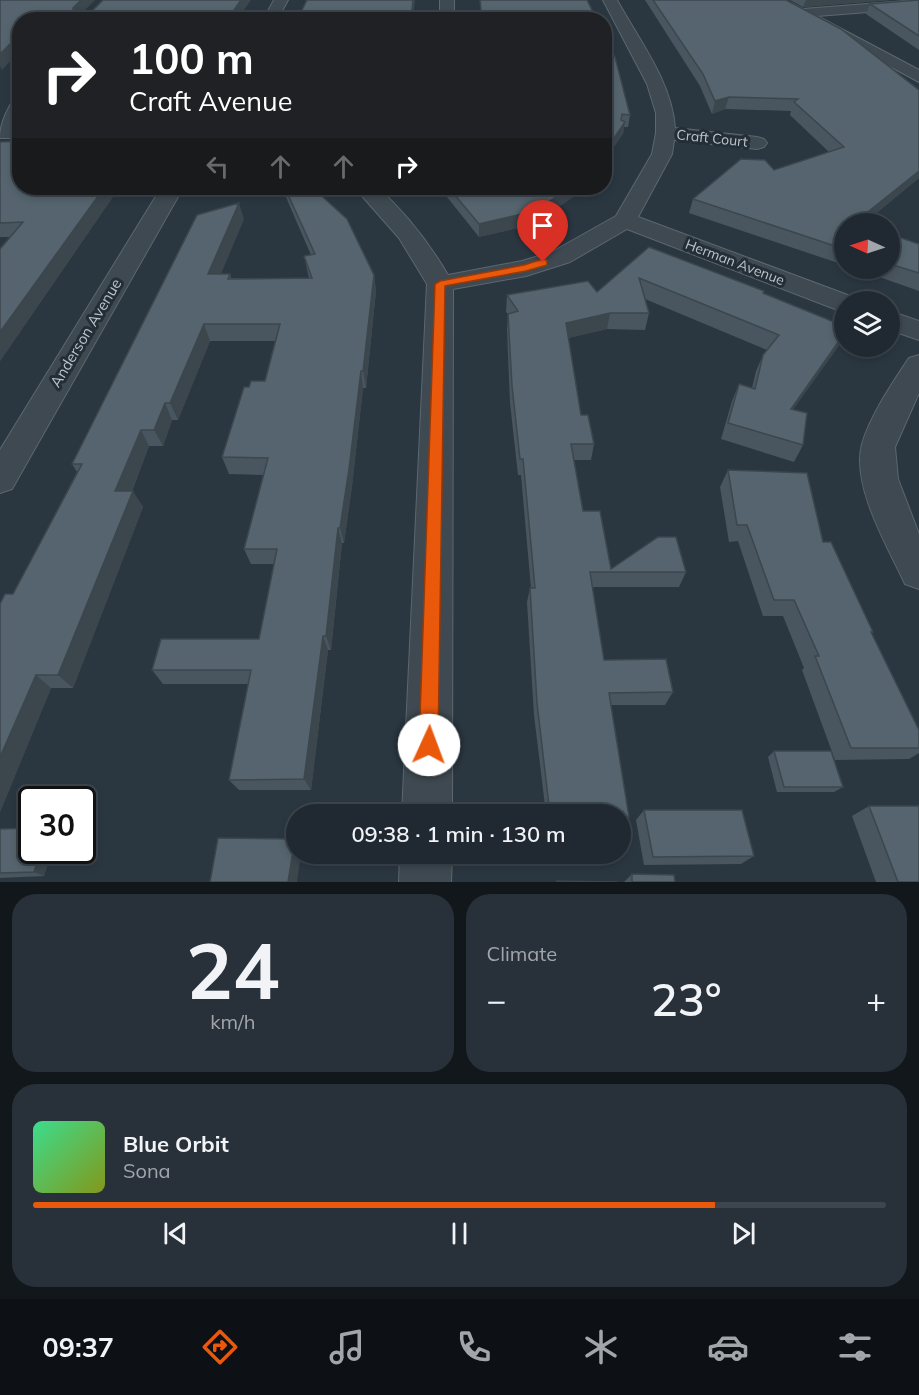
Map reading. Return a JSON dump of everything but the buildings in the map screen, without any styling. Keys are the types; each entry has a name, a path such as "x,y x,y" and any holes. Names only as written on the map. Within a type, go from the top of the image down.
{"street":[{"path":"440,284 526,268 561,257 625,220 662,154 666,133 665,113 659,91 610,0"},
{"path":"776,0 919,77"},
{"path":"801,13 919,4"},
{"name":"Craft Court","path":"666,133 757,142"},
{"name":"Anderson Avenue","path":"0,479 168,195"},
{"path":"374,195 390,209 409,232 440,284 427,804"},
{"name":"Herman Avenue","path":"625,220 834,299"},
{"path":"900,324 919,331"},
{"path":"919,365 878,445 880,478 896,524 919,572"},
{"path":"425,882 426,864"}],"route":[{"path":"429,745 441,327 440,284 526,268 543,262"}]}
